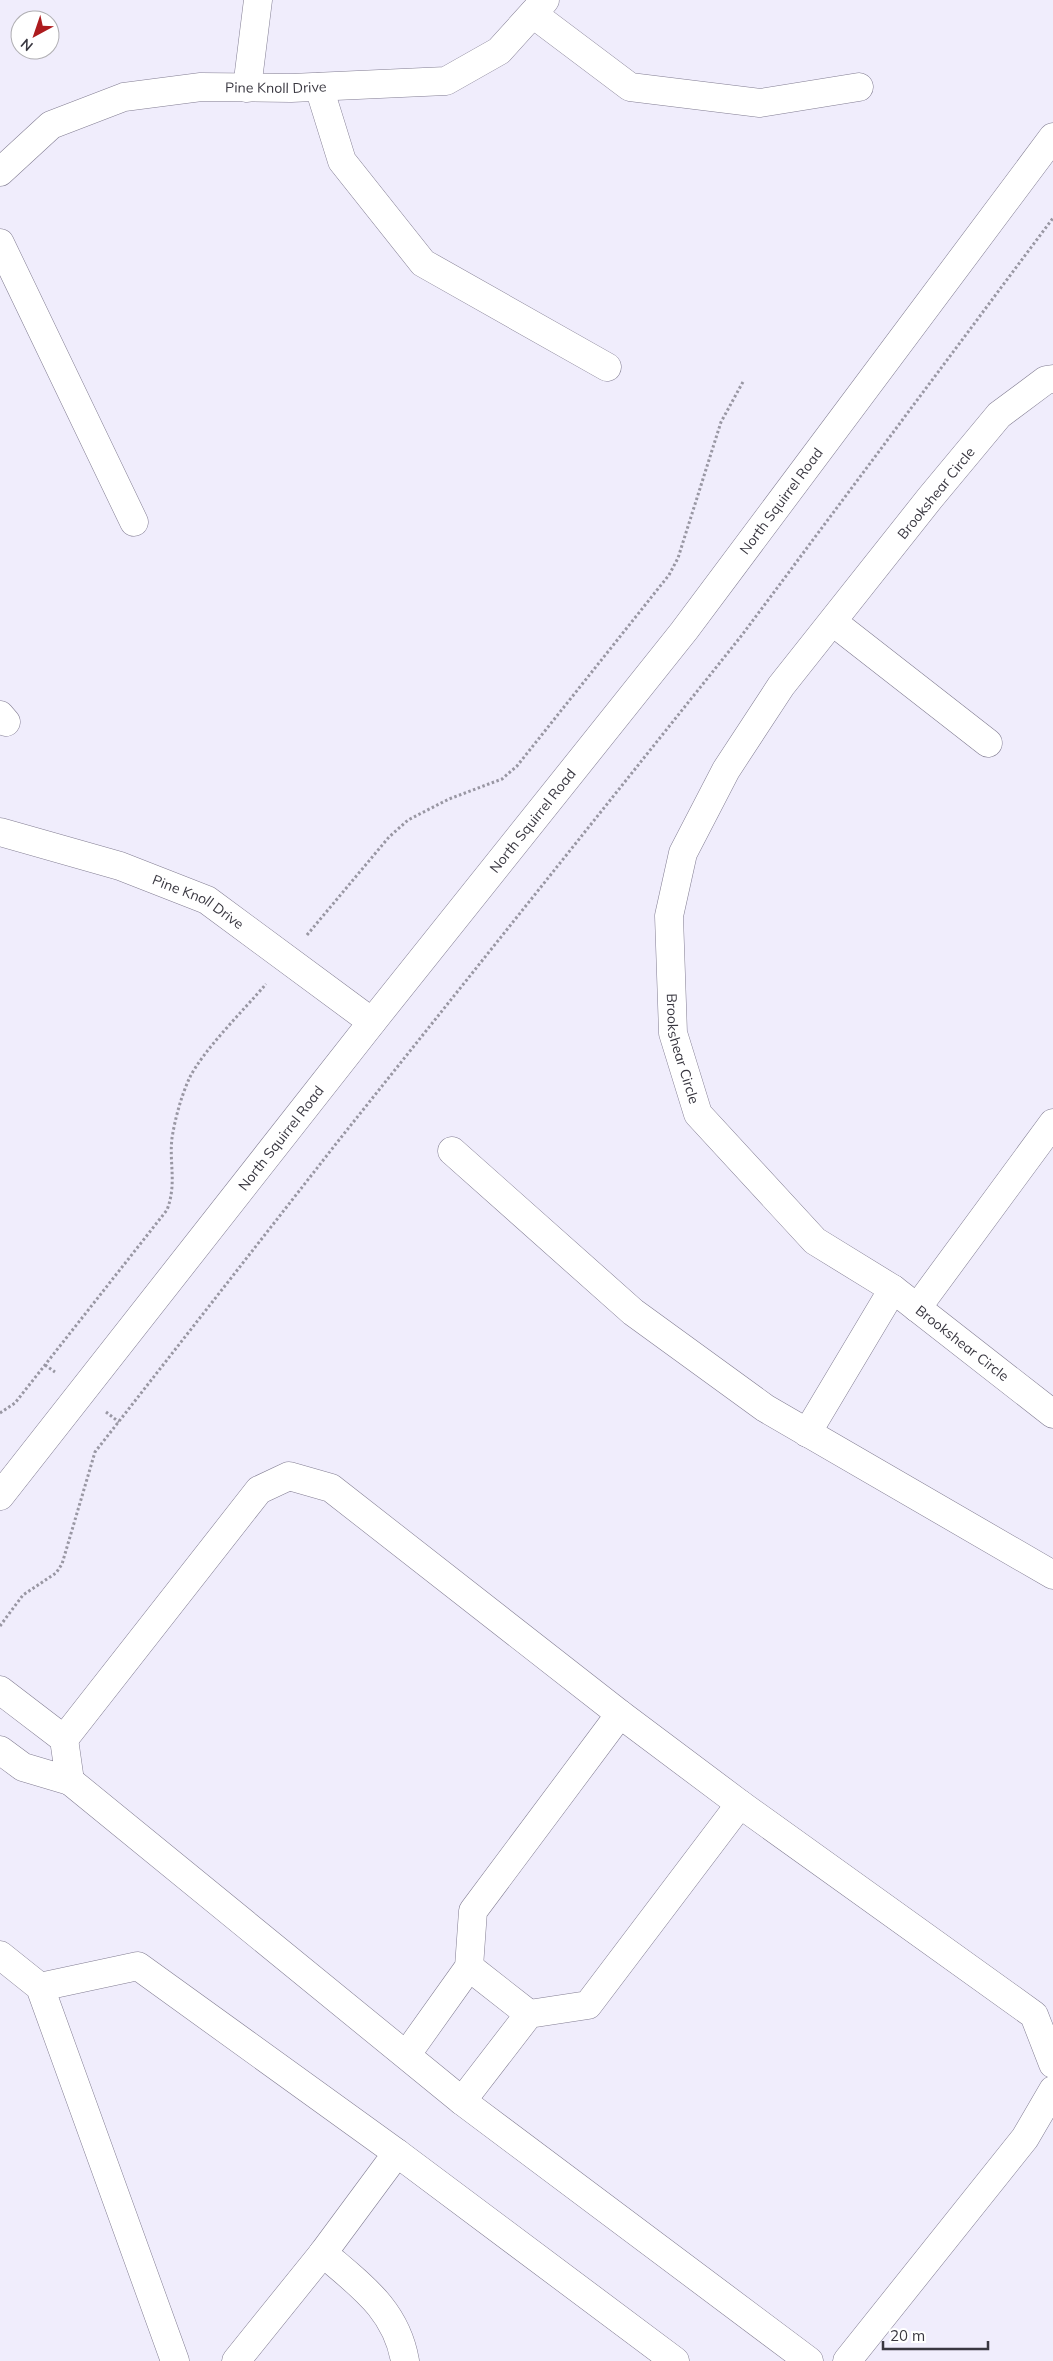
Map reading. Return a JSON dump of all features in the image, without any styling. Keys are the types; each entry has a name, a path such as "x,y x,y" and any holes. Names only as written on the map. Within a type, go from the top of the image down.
{"street":[{"path":"247,88 258,0"},
{"path":"539,7 630,87 760,103 859,87"},
{"name":"Pine Knoll Drive","path":"0,172 51,126 124,97 201,87 319,87 446,81 499,51 539,7"},
{"path":"319,87 342,161 423,263 607,367"},
{"name":"North Squirrel Road","path":"0,1496 372,1022 592,749 743,556 1053,137"},
{"path":"0,243 134,522"},
{"name":"Brookshear Circle","path":"1053,379 1046,380 999,415 930,498 781,686 736,755 683,853 669,916 673,1033 698,1114 814,1241 893,1289 1053,1414"},
{"path":"833,622 988,743"},
{"name":"Pine Knoll Drive","path":"0,832 120,866 207,900 372,1022"},
{"path":"917,1308 1053,1123"},
{"path":"452,1151 633,1312 765,1408 1053,1575"},
{"path":"807,1433 893,1289"},
{"path":"64,1739 259,1490 289,1476 331,1488 620,1714 740,1804 1034,2015 1053,2064"},
{"path":"0,1690 64,1739 70,1781"},
{"path":"407,2054 469,1967 473,1910 620,1714"},
{"path":"0,1750 23,1767 70,1781 407,2054 462,2101 809,2361"},
{"path":"462,2101 529,2014 588,2005 740,1804"},
{"path":"0,1955 40,1987 175,2361"},
{"path":"40,1987 138,1966 397,2153 675,2361"},
{"path":"469,1967 529,2014"},
{"path":"847,2361 1025,2138 1053,2090"},
{"path":"236,2361 323,2253 397,2153"},
{"path":"323,2253 376,2298 401,2341 404,2361"}],"path":[{"path":"0,1626 23,1595 56,1573 62,1564 95,1452 339,1140 742,635 1053,218"},
{"path":"301,943 389,837 408,820 449,799 502,779 517,766 669,575 678,558 722,422 744,380"},
{"path":"0,1413 16,1403 167,1210 172,1197 174,1181 172,1139 182,1097 190,1078 204,1058 268,982"},
{"path":"45,1365 56,1373"},
{"path":"106,1412 119,1422"}]}
